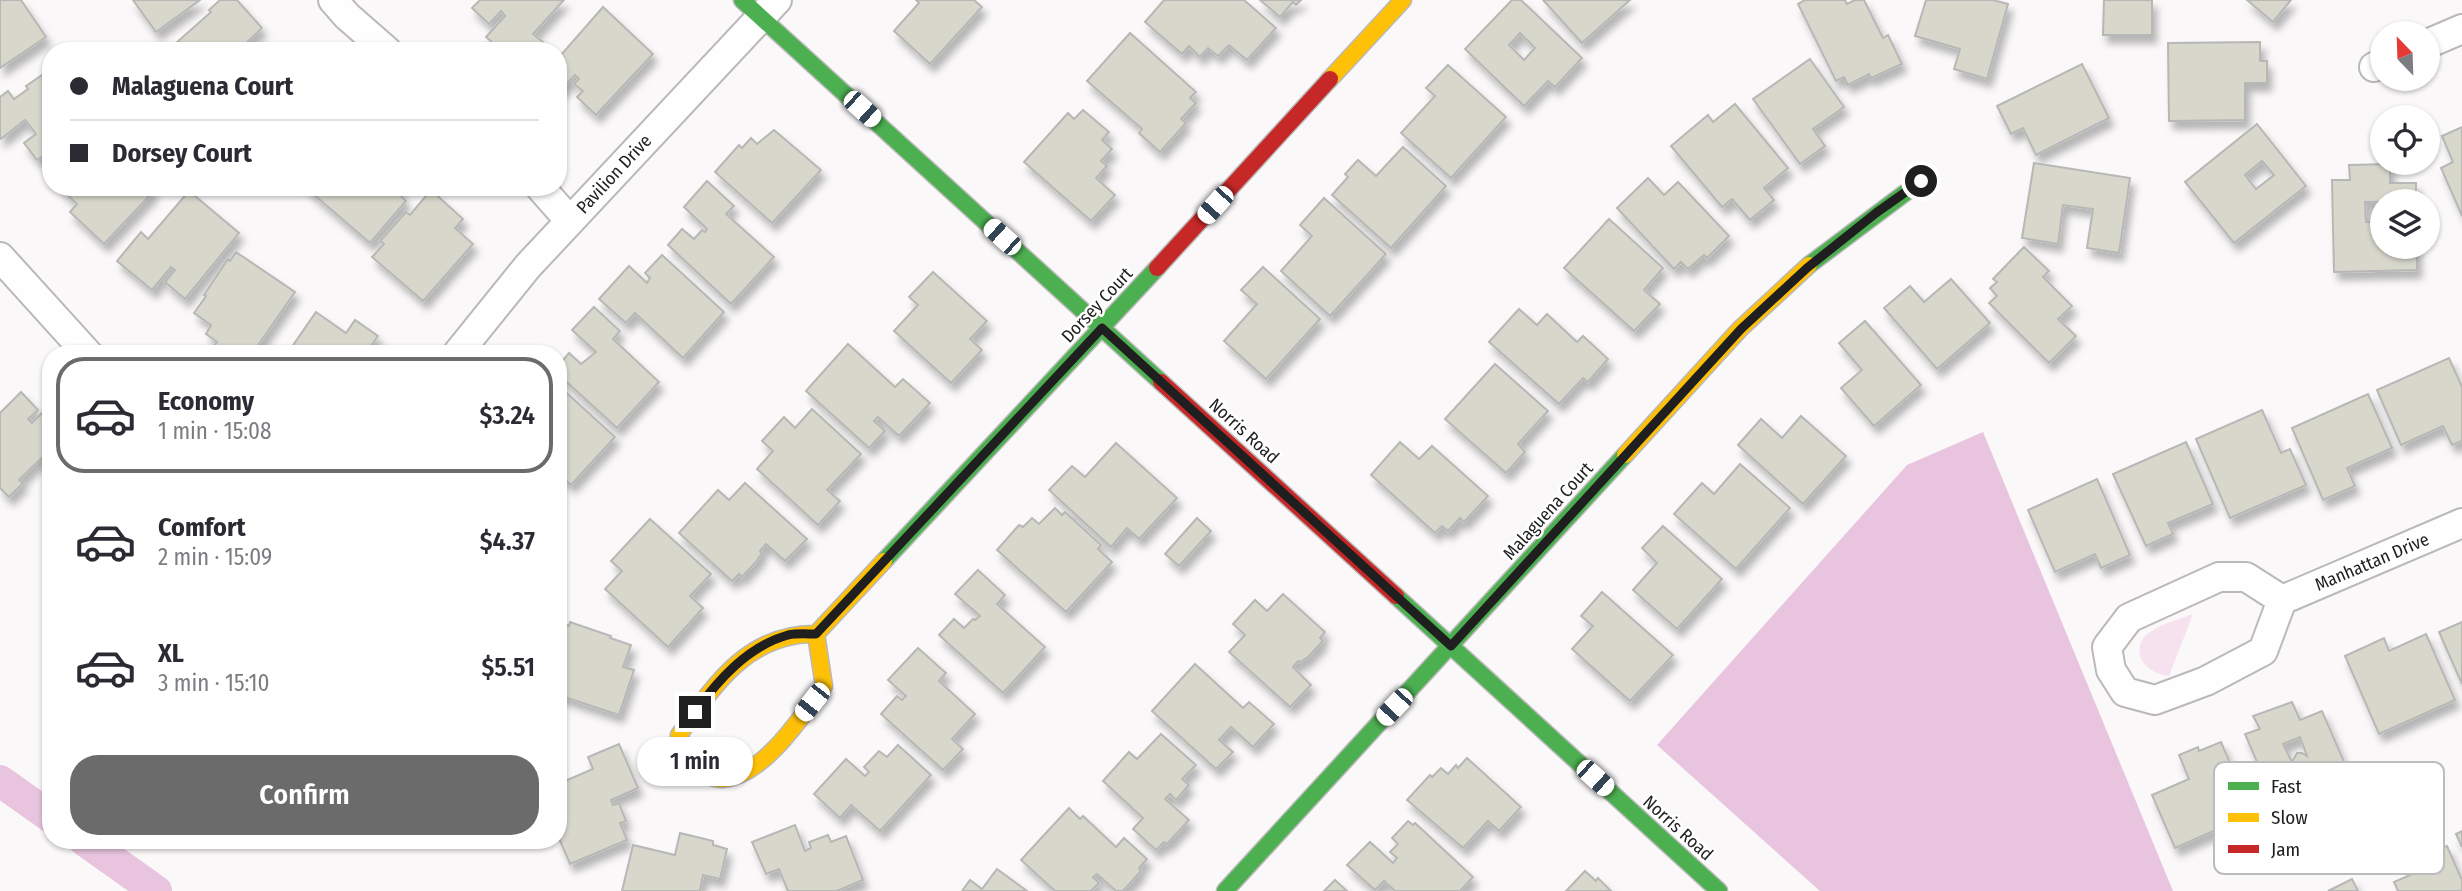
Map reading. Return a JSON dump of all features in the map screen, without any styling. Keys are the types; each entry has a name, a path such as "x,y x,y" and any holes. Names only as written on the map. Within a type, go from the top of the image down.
{"street":[{"path":"333,0 377,42"},
{"name":"Dorsey Court","path":"816,634 1403,0"},
{"name":"Norris Road","path":"760,6 1102,328 1719,891"},
{"name":"Pavilion Drive","path":"464,345 528,266 760,6"},
{"path":"2440,38 2462,29"},
{"name":"Malaguena Court","path":"1225,891 1741,329 1807,268 1921,181"},
{"path":"548,196 570,220"},
{"path":"0,257 80,345"},
{"name":"Manhattan Drive","path":"2282,600 2462,523"},
{"path":"2219,577 2246,577 2282,600 2263,651 2206,681 2155,700 2125,692 2111,670 2107,647 2129,618 2219,577"},
{"path":"816,634 824,686 788,733 748,772 721,779 696,772 679,735 711,690 750,652 789,635 816,634"}],"shaded area":[{"path":"1983,432 2173,891 1820,891 1657,745 1907,465"},
{"path":"2193,614 2169,676 2152,670 2141,658 2140,644 2144,637 2161,626"}],"building":[{"path":"0,0 21,0 46,37 0,68"},
{"path":"133,0 200,0 156,32"},
{"path":"220,0 237,0 262,28 247,42 177,42 211,12 209,10"},
{"path":"480,0 564,0 533,34 543,42 492,42 486,37 505,16 501,11 489,24 472,8"},
{"path":"916,0 974,0 982,7 930,64 894,31 919,3"},
{"path":"1164,0 1244,0 1276,28 1247,60 1229,45 1218,56 1208,48 1200,57 1189,46 1182,54 1145,22"},
{"path":"1260,0 1301,0 1296,5 1293,2 1280,17"},
{"path":"1512,0 1521,0 1582,58 1555,87 1548,81 1524,106 1465,49","holes":["1520,33 1535,48 1524,60 1509,45"]},
{"path":"1543,0 1630,0 1582,43"},
{"path":"1805,0 1845,0 1847,4 1864,0 1883,38 1888,35 1902,64 1871,78 1869,74 1848,85 1844,77 1836,81 1798,4"},
{"path":"1926,0 1993,0 2008,4 1987,79 1954,69 1960,49 1915,36"},
{"path":"2104,0 2152,0 2152,35 2103,35"},
{"path":"2247,0 2291,0 2273,22"},
{"path":"603,7 653,54 596,115 577,97 583,91 574,84 579,79 575,75 567,83 567,48"},
{"path":"1130,33 1196,92 1190,98 1196,103 1181,119 1186,123 1160,152 1139,133 1142,129 1087,81"},
{"path":"2260,42 2260,61 2267,61 2267,83 2245,83 2245,120 2169,121 2168,43"},
{"path":"1810,59 1844,107 1813,129 1825,146 1800,164 1753,99"},
{"path":"2082,64 2109,118 2036,155 2023,128 2011,134 1997,106"},
{"path":"1448,65 1506,117 1451,178 1401,133 1435,96 1426,88"},
{"path":"42,75 42,156 37,160 24,143 36,134 25,120 0,138 0,97 8,91 14,99 28,89 26,86"},
{"path":"1735,104 1788,168 1764,188 1774,200 1750,220 1732,199 1722,207 1671,146 1708,115 1713,122"},
{"path":"1083,110 1109,132 1102,140 1112,149 1101,161 1107,166 1096,178 1115,195 1091,221 1024,162 1068,113 1074,119"},
{"path":"2257,124 2306,186 2234,243 2185,182","holes":["2262,161 2274,175 2256,189 2245,175"]},
{"path":"2462,127 2462,216 2441,168 2453,162 2442,136"},
{"path":"774,130 821,170 772,223 715,172 739,145 742,148 751,138 757,144"},
{"path":"1403,147 1446,186 1391,248 1332,195 1348,177 1345,174 1358,160 1376,176"},
{"path":"2034,163 2130,178 2119,253 2087,248 2093,209 2063,205 2058,244 2022,238"},
{"path":"2370,164 2370,175 2390,175 2390,183 2416,183 2416,189 2370,189 2370,202 2365,202 2366,222 2370,222 2370,259 2417,259 2417,270 2334,272 2332,180 2350,180 2349,165"},
{"path":"1648,178 1664,195 1678,182 1729,236 1707,258 1704,255 1688,269 1681,262 1674,269 1617,208"},
{"path":"707,181 734,206 726,214 774,257 731,304 668,245 682,229 694,239 702,230 705,232 707,229 684,207"},
{"path":"69,196 149,196 104,244 70,212 77,204"},
{"path":"185,196 195,196 239,233 185,299 165,282 175,270 171,267 152,290 117,261 141,232 148,239"},
{"path":"315,196 401,196 406,201 370,243"},
{"path":"426,196 438,196 463,219 455,228 473,244 423,301 372,257 384,244 380,241 406,212 410,215"},
{"path":"1324,198 1386,254 1330,316 1281,271 1312,236 1300,225"},
{"path":"1609,219 1663,268 1644,290 1660,304 1634,331 1564,268"},
{"path":"2024,247 2049,271 2043,277 2072,306 2058,319 2076,336 2049,363 1989,303 1997,296 1990,288 1997,282 1993,279"},
{"path":"236,252 295,292 258,345 215,345 217,342 206,334 211,325 194,313 228,259 230,261"},
{"path":"662,255 724,312 683,358 635,313 626,323 599,299 629,266 647,283 650,278 645,273"},
{"path":"1263,267 1320,319 1266,379 1224,341 1257,304 1241,290"},
{"path":"933,272 987,321 970,339 982,350 951,383 894,331 918,305 909,297"},
{"path":"1951,279 1990,323 1937,369 1884,308 1910,286 1924,302"},
{"path":"594,307 620,331 613,339 659,382 617,428 567,382 569,353 581,364 596,352 572,330"},
{"path":"1519,309 1537,325 1547,314 1577,342 1583,336 1608,359 1588,382 1583,378 1559,404 1489,342"},
{"path":"316,312 346,333 355,320 378,336 372,345 293,345"},
{"path":"1865,321 1921,385 1874,426 1841,388 1862,370 1839,343"},
{"path":"848,344 895,387 903,379 930,403 899,436 878,417 874,421 885,431 869,448 806,391"},
{"path":"2449,358 2462,387 2462,441 2452,445 2443,426 2401,445 2377,390"},
{"path":"1495,364 1548,411 1518,444 1525,452 1506,473 1445,419"},
{"path":"21,392 38,410 28,419 32,423 42,413 42,458 19,480 23,483 9,497 0,488 0,413"},
{"path":"567,393 615,437 571,485 567,482"},
{"path":"2368,394 2392,448 2347,468 2355,486 2323,500 2292,428"},
{"path":"812,409 861,454 827,490 840,501 818,525 757,469 773,451 762,441 784,417 795,428"},
{"path":"2262,410 2281,453 2290,449 2306,485 2230,518 2196,439"},
{"path":"1801,416 1846,456 1803,504 1738,445 1761,419 1782,438"},
{"path":"1400,442 1419,459 1432,446 1488,496 1464,522 1460,518 1448,531 1442,526 1435,533 1371,475"},
{"path":"2186,442 2213,504 2168,523 2173,534 2146,546 2113,474"},
{"path":"1116,443 1177,498 1139,539 1127,528 1111,547 1049,490 1072,466 1085,477"},
{"path":"1740,464 1790,508 1736,569 1674,514 1702,483 1714,494"},
{"path":"2097,479 2130,555 2101,568 2095,554 2055,572 2028,510"},
{"path":"745,483 807,539 785,561 766,544 756,562 742,577 739,574 732,581 679,533 718,490 729,500"},
{"path":"1055,508 1062,515 1065,512 1101,545 1098,549 1112,562 1066,612 997,550 1019,525 1023,527 1032,518 1039,524"},
{"path":"1197,518 1211,531 1179,566 1165,554"},
{"path":"650,519 711,574 690,596 703,608 668,647 605,589 622,571 611,561"},
{"path":"1663,526 1722,579 1677,629 1633,590 1657,563 1642,548"},
{"path":"978,570 1005,595 997,604 1045,647 1003,693 939,635 954,619 964,628 980,616 955,594"},
{"path":"1602,592 1673,655 1630,701 1572,649 1593,626 1581,616"},
{"path":"1283,594 1325,632 1320,638 1323,641 1308,657 1298,661 1293,667 1311,685 1290,707 1229,652 1245,635 1233,624 1255,600 1267,611"},
{"path":"570,622 631,645 623,667 634,670 619,715 567,698 567,625"},
{"path":"2462,622 2462,684 2439,632"},
{"path":"2426,634 2455,700 2379,734 2345,656 2384,638 2389,651"},
{"path":"918,648 946,673 939,681 975,714 952,739 963,749 943,770 881,714 897,696 902,700 906,696 888,680"},
{"path":"1195,664 1243,708 1249,702 1274,724 1253,747 1231,727 1219,740 1233,752 1216,769 1152,711"},
{"path":"2292,702 2300,720 2322,711 2344,762 2292,762 2257,762 2245,734 2260,729 2253,716","holes":["2300,737 2307,756 2297,753 2292,762 2283,744"]},
{"path":"1161,734 1196,765 1182,779 1189,785 1176,800 1170,794 1165,799 1189,820 1167,844 1164,842 1156,850 1133,829 1143,818 1103,781 1129,752 1137,759"},
{"path":"2221,742 2230,762 2214,762 2214,831 2175,848 2152,795 2189,779 2179,755 2198,747 2199,751"},
{"path":"619,744 638,788 611,800 613,805 619,803 626,821 620,823 627,840 570,864 564,849 567,849 567,780 593,769 588,757"},
{"path":"898,745 931,775 880,831 851,805 840,818 814,794 846,759 865,776 869,772 864,767 879,751 887,757"},
{"path":"1467,758 1521,807 1499,831 1488,821 1463,848 1407,800 1430,775 1432,777 1441,768 1448,774"},
{"path":"1069,808 1080,819 1083,816 1116,847 1124,838 1147,859 1139,868 1141,871 1123,891 1116,891 1097,874 1093,877 1099,883 1091,891 1055,891 1021,860"},
{"path":"1408,821 1413,825 1415,823 1473,877 1460,891 1395,891 1384,881 1375,890 1347,865 1370,842 1393,863 1397,858 1390,852 1398,844 1392,838"},
{"path":"795,825 805,851 811,848 809,842 828,835 831,842 846,836 863,880 837,891 788,891 779,869 766,874 752,842"},
{"path":"2462,831 2462,847 2456,834"},
{"path":"680,833 713,841 713,845 727,849 720,879 703,875 700,891 622,891 633,845 675,855"},
{"path":"2447,846 2462,880 2462,891 2398,891 2394,882 2412,874 2444,874 2444,847"},
{"path":"997,869 1027,891 962,891 970,880 982,889"},
{"path":"1585,871 1596,881 1598,878 1611,891 1566,891"},
{"path":"2352,879 2358,891 2328,891"},
{"path":"1335,880 1347,891 1324,891"}],"waterway":[{"path":"0,781 42,811"},
{"path":"97,849 156,891"}],"traffic: fast":[{"path":"742,0 1161,382"},
{"path":"1809,265 1921,181"},
{"path":"884,561 1157,268"},
{"path":"1225,891 1625,455"},
{"path":"1396,596 1719,891"}],"traffic: slow":[{"path":"1330,79 1403,0"},
{"path":"1625,455 1740,329 1809,265"},
{"path":"816,634 824,686 780,743 753,767 738,775 719,779 696,772 679,735 720,681 735,665 771,642 792,636 816,634 884,561"}],"traffic: jam":[{"path":"1157,268 1330,79"},
{"path":"1161,382 1396,596"}],"route":[{"path":"695,712 711,690 750,652 789,635 816,634 1102,328 1451,646 1741,329 1807,268 1921,181"}]}
